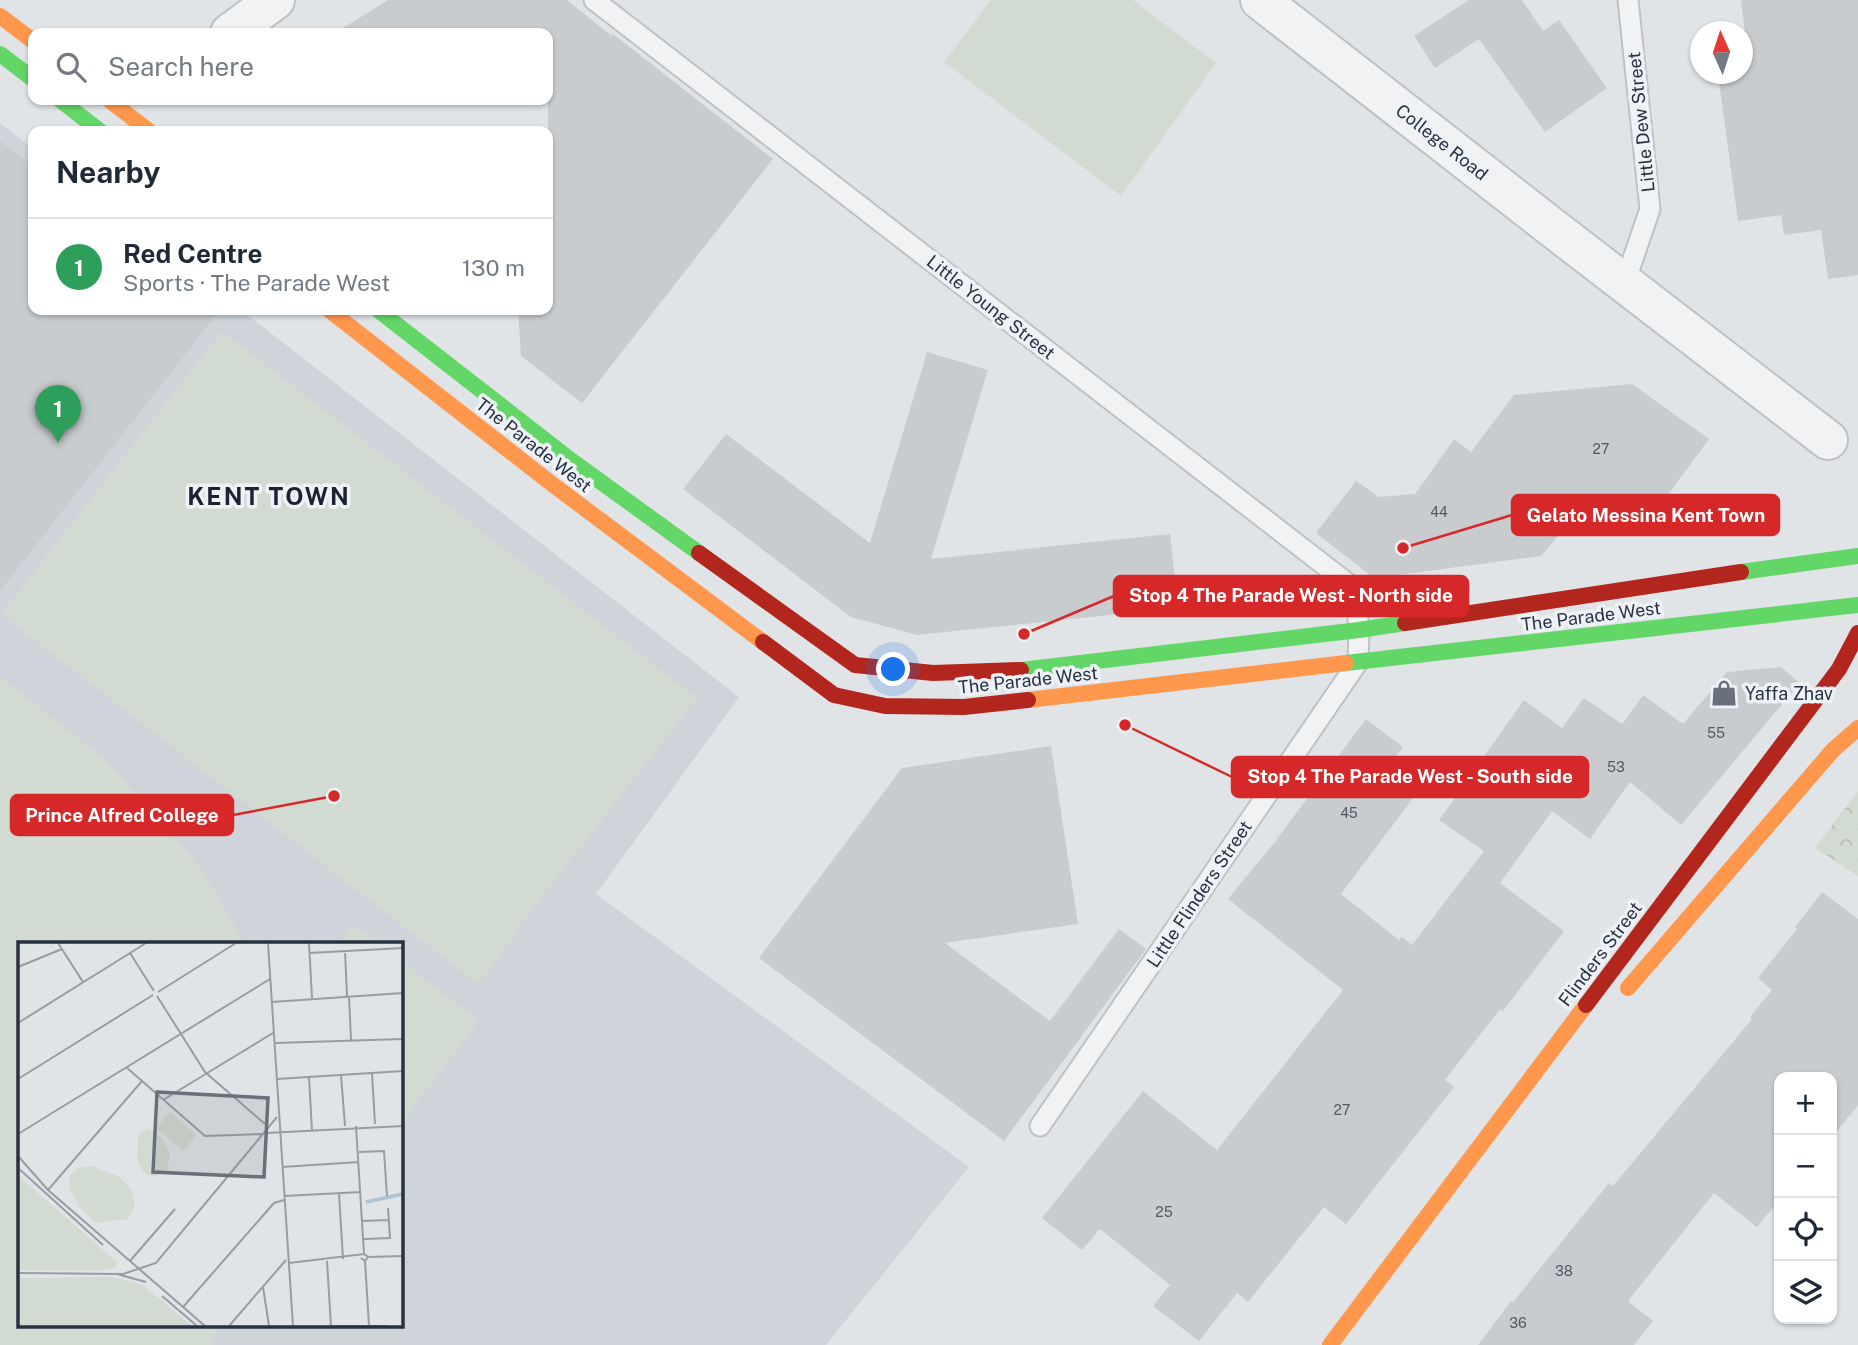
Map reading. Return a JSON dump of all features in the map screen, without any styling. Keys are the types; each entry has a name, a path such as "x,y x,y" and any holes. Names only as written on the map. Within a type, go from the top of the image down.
{"street":[{"path":"237,28 275,0"},
{"name":"College Road","path":"1260,0 1828,440"},
{"path":"0,16 28,37"},
{"path":"0,54 28,75"},
{"path":"77,105 121,118"},
{"name":"The Parade West","path":"335,315 552,484 834,695 885,706 964,707 1858,605"},
{"name":"The Parade West","path":"384,315 572,461 855,665 933,673 1018,670 1359,630 1858,556"},
{"name":"Flinders Street","path":"1330,1345 1839,669 1858,633"},
{"path":"1617,1002 1833,750 1858,728"},
{"name":"Flinders Street","path":"1391,1263 1554,1075"}],"lane":[{"name":"Little Young Street","path":"594,0 1355,589 1359,630 1358,662"},
{"name":"Little Dew Street","path":"1625,282 1650,209 1628,0"},
{"name":"Little Flinders Street","path":"1040,1126 1358,662"}],"shaded area":[{"path":"0,123 28,145 28,315 247,315 739,697 596,894 969,1167 826,1345 0,1345"}],"green space":[{"path":"991,0 1133,0 1216,63 1121,196 944,62"},
{"path":"222,331 697,698 519,926 482,980 478,978 475,982 1,614"},
{"path":"0,676 106,760 202,869 242,942 18,942 18,1328 219,1328 211,1345 0,1345"},
{"path":"1858,791 1858,876 1815,848"},
{"path":"354,925 376,942 341,942"},
{"path":"402,962 479,1021 402,1122"}],"building":[{"path":"388,0 567,0 773,159 582,403 521,356 518,315 553,315 553,126 548,126 548,105 553,105 553,28 343,28"},
{"path":"1469,0 1522,0 1543,31 1559,20 1607,88 1545,132 1479,39 1435,68 1414,36"},
{"path":"1741,0 1858,0 1858,275 1828,279 1821,230 1784,235 1781,215 1738,221 1719,84 1753,84 1753,21 1744,21"},
{"path":"0,141 28,162 28,315 216,315 0,591"},
{"path":"927,352 988,370 931,559 1170,534 1178,608 917,635 851,617 683,489 726,434 870,543"},
{"path":"1632,384 1709,439 1651,518 1566,527 1541,556 1374,578 1316,533 1356,481 1379,497 1415,494 1454,439 1471,452 1514,395"},
{"path":"1781,667 1800,683 1681,825 1630,782 1590,839 1552,811 1500,883 1564,931 1503,1011 1500,1009 1445,1080 1454,1087 1346,1224 1324,1207 1248,1302 1237,1293 1199,1341 1153,1306 1170,1285 1100,1229 1082,1250 1042,1218 1143,1091 1217,1150 1343,990 1228,899 1274,843 1366,719 1403,747 1389,766 1420,789 1341,894 1399,940 1402,937 1412,945 1484,851 1439,820 1524,700 1562,728 1584,698 1622,724 1643,695 1683,724 1727,672"},
{"path":"1051,746 1078,924 945,943 1050,1021 1119,929 1146,949 1004,1141 759,958 902,768"},
{"path":"1822,892 1858,919 1858,1105 1837,1131 1837,1072 1774,1072 1774,1206 1757,1227 1714,1193 1628,1301 1653,1321 1634,1345 1478,1345 1609,1183 1613,1186 1752,1019 1750,1017 1772,990 1758,978 1797,929 1795,927"}],"traffic: fast":[{"path":"0,54 28,75"},
{"path":"66,105 94,126"},
{"path":"384,315 572,461 699,553"},
{"path":"1741,572 1858,556"},
{"path":"1346,663 1858,605"},
{"path":"1021,670 1405,623"}],"traffic: slow":[{"path":"0,16 28,37"},
{"path":"115,105 143,126"},
{"path":"335,315 552,484 763,642"},
{"path":"1028,700 1346,663"},
{"path":"1628,988 1833,750 1858,728"},
{"path":"1330,1345 1586,1005"}],"traffic: jam":[{"path":"699,553 855,665 933,673 1021,670"},
{"path":"1405,623 1741,572"},
{"path":"1586,1005 1839,669 1858,633"},
{"path":"763,642 834,695 885,706 964,707 1028,700"}],"place":[{"name":"Red Centre","path":"58,443"},
{"name":"Gelato Messina Kent Town","path":"1403,548"},
{"name":"Stop 4 The Parade West - North side","path":"1024,634"},
{"name":"Yaffa Zhav","path":"1724,693"},
{"name":"Stop 4 The Parade West - South side","path":"1125,725"},
{"name":"Prince Alfred College","path":"334,796"}],"district":[{"name":"KENT TOWN","path":"269,496"}]}
